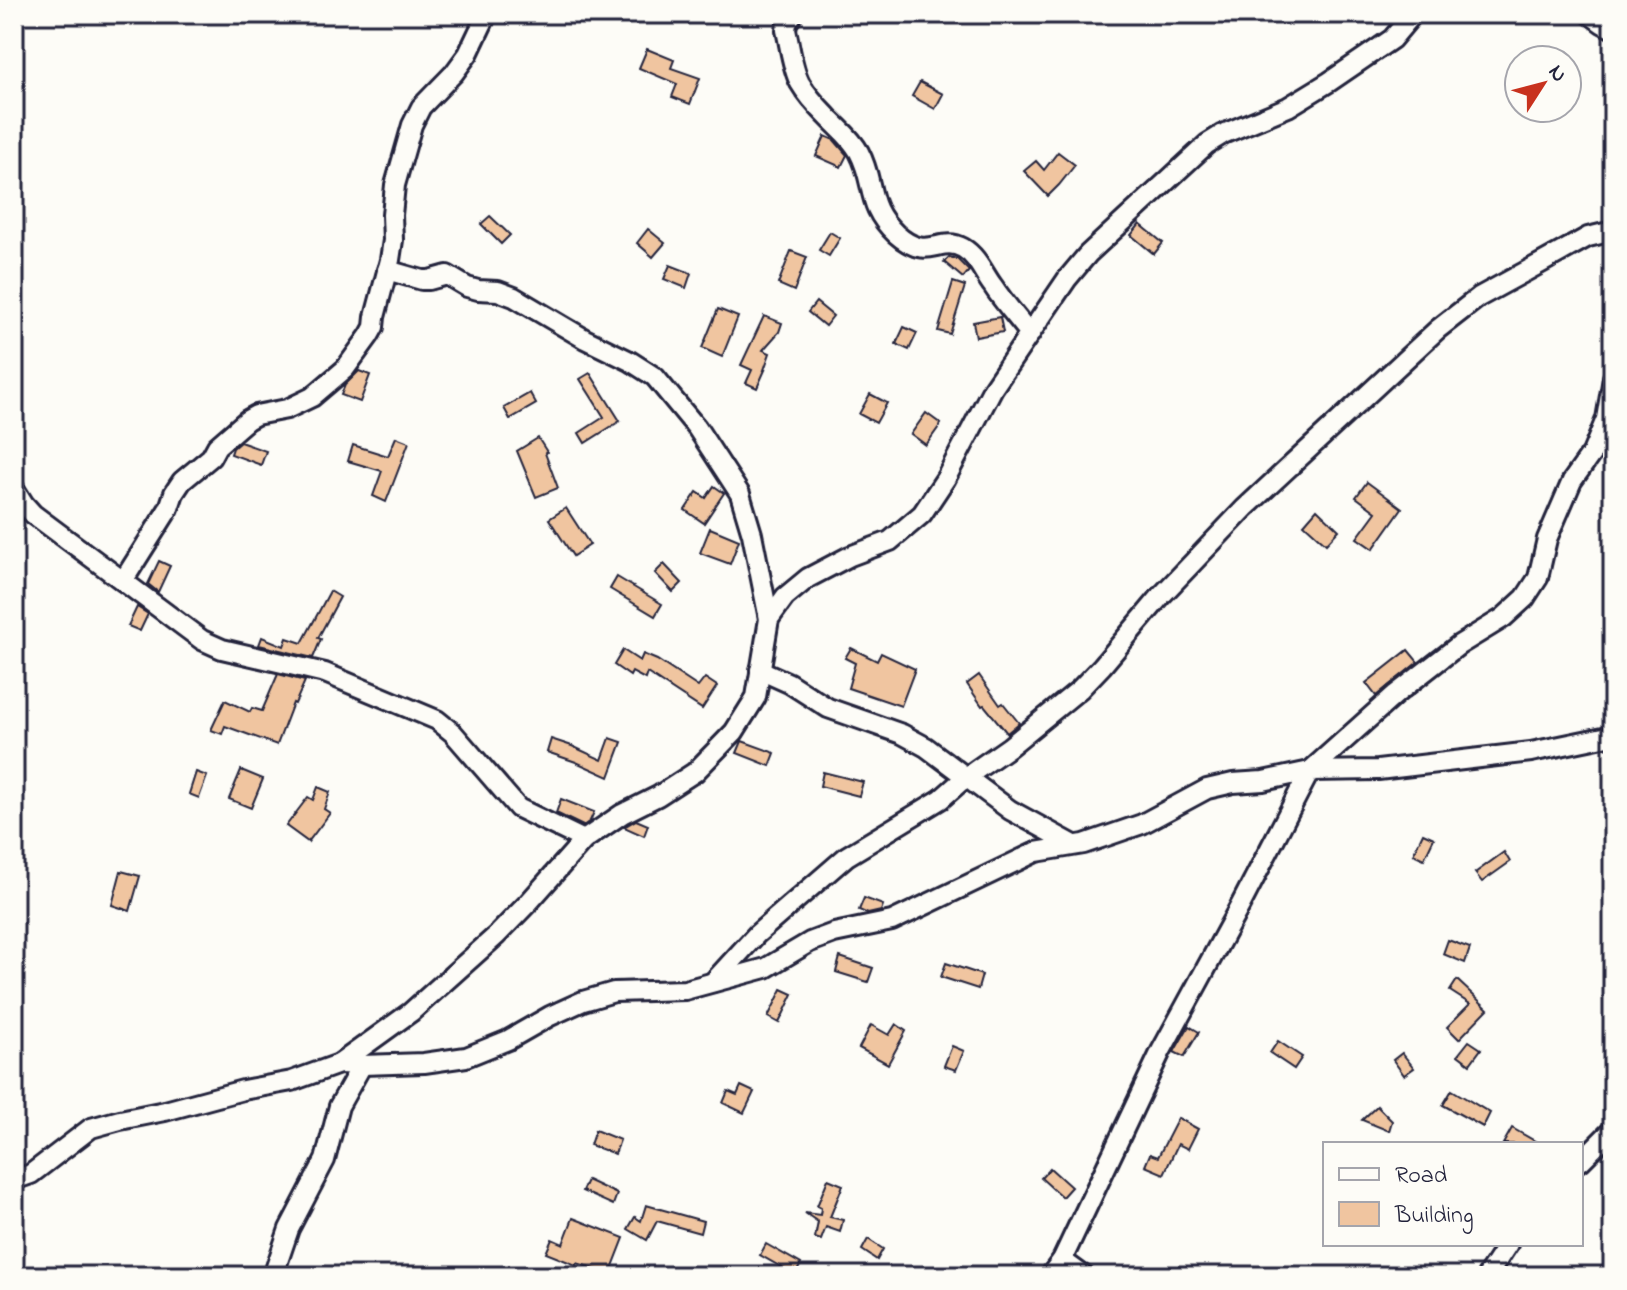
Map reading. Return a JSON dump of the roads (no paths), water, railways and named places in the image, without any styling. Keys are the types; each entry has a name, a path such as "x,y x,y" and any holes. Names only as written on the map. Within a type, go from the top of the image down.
{"street":[{"path":"123,581 169,508 182,481 211,457 235,428 256,415 287,409 312,397 345,369 374,327 393,240 395,185 412,125 421,107 468,54 487,14"},
{"path":"793,14 786,30 799,80 829,119 857,148 865,165 874,205 881,218 911,246 925,249 952,244 963,248 977,260 1030,334"},
{"path":"769,619 785,597 808,578 850,556 890,541 922,514 946,478 993,388 1067,279 1088,254 1207,144 1223,134 1288,107 1329,82 1392,39 1413,14"},
{"path":"1590,14 1613,29"},
{"path":"711,984 757,934 847,856 941,799 1080,689 1160,597 1245,508 1438,329 1479,297 1588,237 1613,231"},
{"path":"14,1180 31,1174 91,1128 292,1081 339,1064 411,1012 497,935 584,840 695,772 734,732 756,697 769,619 752,534 740,494 697,428 655,377 514,297 498,291 467,287 447,275 422,280 387,270"},
{"path":"1050,1276 1062,1260 1161,1051 1310,771 1396,694 1459,645 1503,618 1525,598 1538,578 1547,539 1572,481 1592,453 1606,419 1613,378"},
{"path":"14,488 33,514 202,640 222,649 325,673 437,720 453,733 518,808 584,840"},
{"path":"760,670 789,683 828,708 902,734 926,747 1010,810 1074,845"},
{"path":"339,1064 424,1063 466,1057 508,1040 583,1001 614,992 685,990 766,968 810,942 834,933 892,921 1036,852 1084,844 1142,824 1207,789 1310,771 1378,770 1531,752 1613,735"},
{"path":"273,1276 289,1229 325,1160 339,1106 362,1065"},
{"path":"1583,1159 1613,1129"},
{"path":"1487,1276 1507,1246"},
{"path":"1062,1260 1084,1276"}]}
